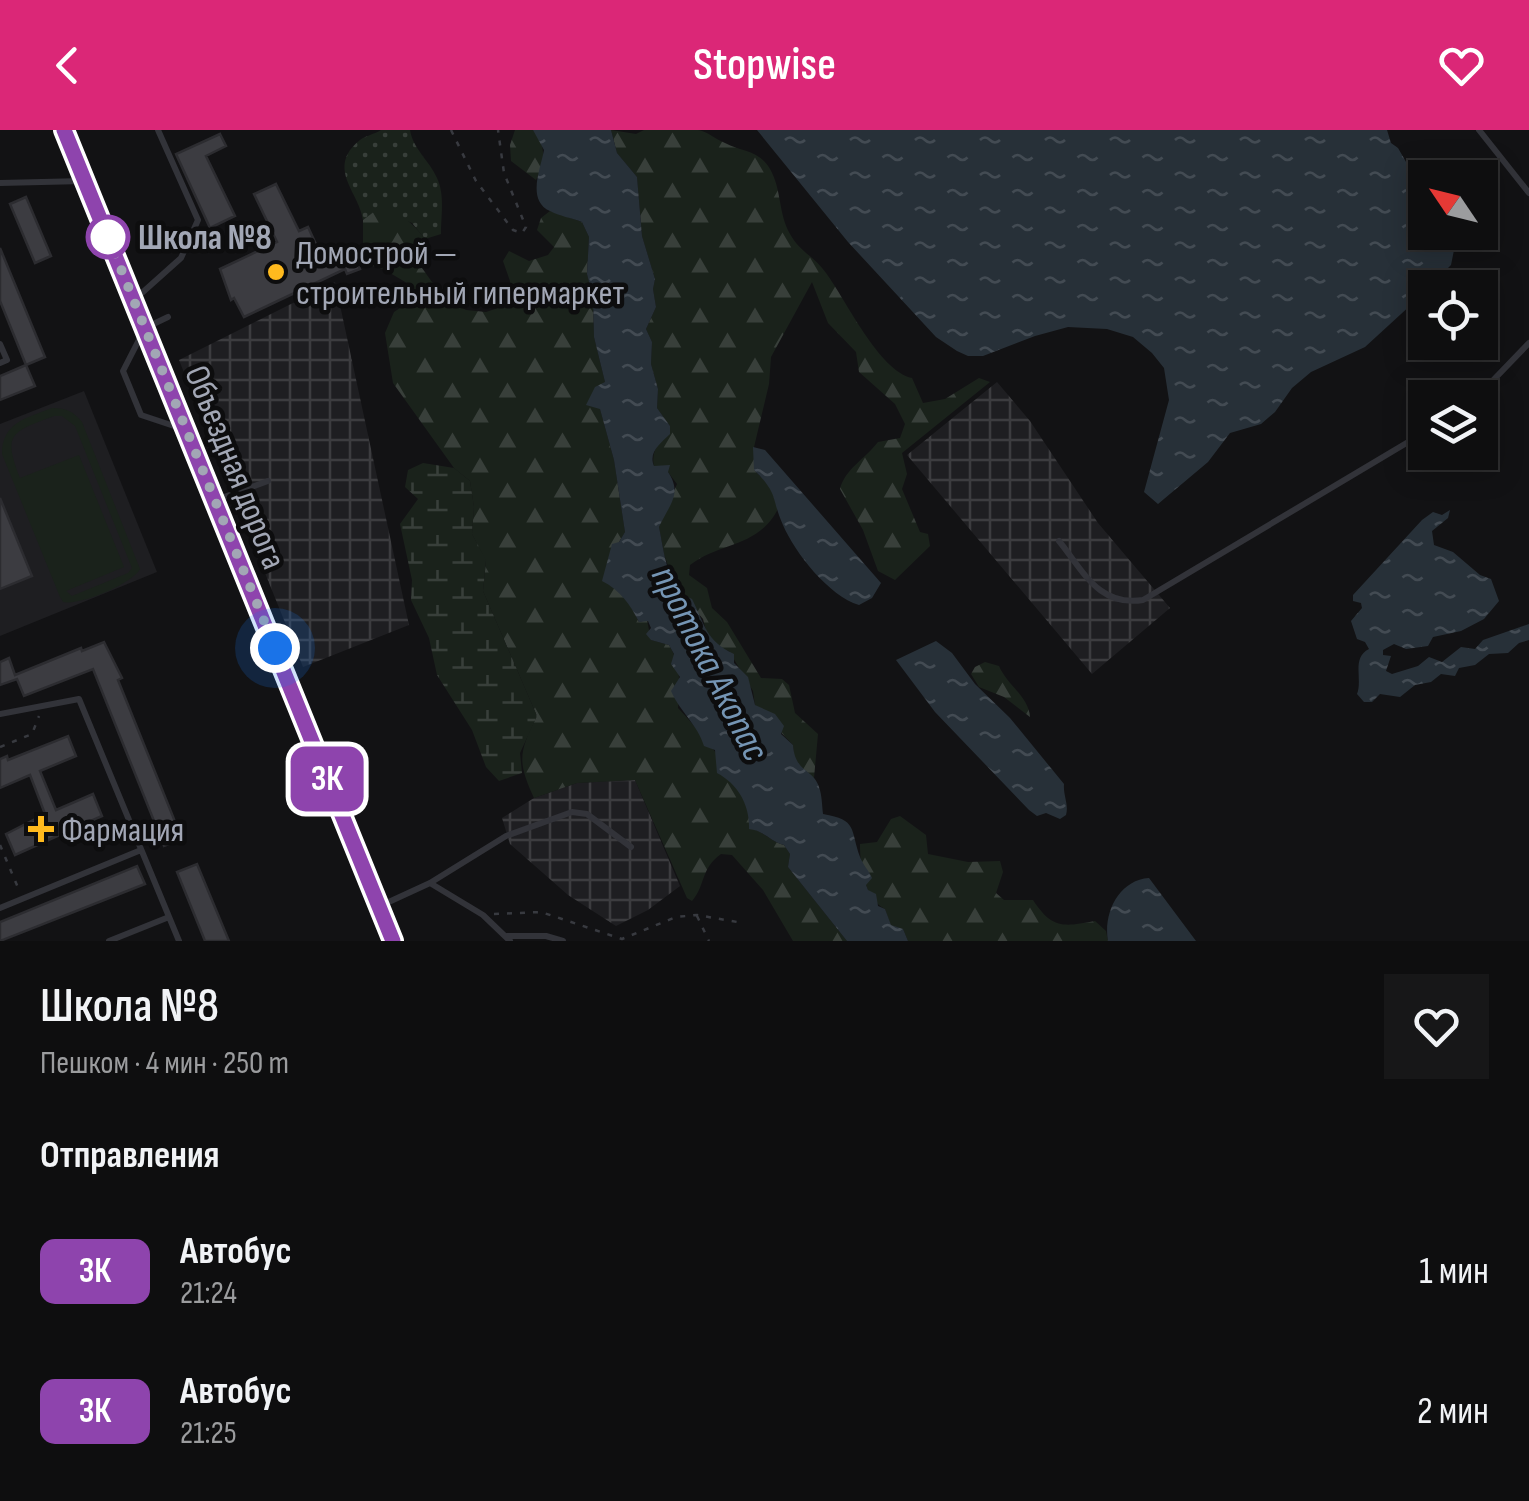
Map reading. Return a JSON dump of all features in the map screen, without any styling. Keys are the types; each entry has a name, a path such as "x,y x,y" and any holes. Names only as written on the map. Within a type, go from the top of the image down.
{"main road":[{"name":"Объездная дорога","path":"64,130 393,941"}],"lane":[{"path":"134,301 182,258 198,220 158,130"},
{"path":"1480,130 1529,193"},
{"path":"0,183 85,181"},
{"path":"168,317 145,328 123,371 141,415 186,430"},
{"path":"1493,380 1529,343"},
{"path":"0,344 7,360 0,363"},
{"path":"1059,541 1098,590 1112,600 1142,600 1408,442"},
{"path":"215,501 268,480"},
{"path":"0,714 80,699 180,941"},
{"path":"379,907 430,883 506,836 572,812 587,814 631,847"},
{"path":"0,908 141,850"},
{"path":"430,883 482,915 508,938 546,936 563,941"},
{"path":"109,941 169,917"}],"path":[{"path":"451,130 476,181 514,230 522,232 526,227 504,173 498,130"},
{"path":"0,747 32,734 44,706"},
{"path":"0,845 22,899"},
{"path":"482,915 541,912 621,940 676,917 697,915 743,923"},
{"path":"697,915 710,941"}],"shaded area":[{"path":"335,282 409,625 303,667 179,360"},
{"path":"997,382 1030,421 1098,523 1170,608 1092,674 907,455"},
{"path":"84,391 157,572 0,636 0,424"},
{"path":"635,780 680,886 648,910 616,926 568,895 510,844 502,818 534,798 577,783"}],"green space":[{"path":"381,130 410,130 439,185 441,234 425,239 412,223 379,209 363,220 347,180 345,161 360,140"},
{"path":"515,130 533,130 541,142 543,160 536,180 511,161 510,145"},
{"path":"611,130 636,134 644,130 698,130 761,158 774,177 786,226 794,240 826,273 887,362 912,378 923,403 945,399 979,378 990,382 902,453 907,474 902,489 920,532 928,534 930,546 895,580 878,571 863,530 840,489 851,470 878,442 900,438 905,424 895,404 859,372 856,352 828,323 812,282 771,357 769,384 754,447 754,470 771,487 779,507 761,530 702,557 690,565 689,575 707,588 712,608 727,622 761,678 782,679 789,685 795,713 818,734 814,778 800,768 793,745 755,705 753,691 729,651 719,648 707,634 703,619 675,586 664,554 659,527 677,484 668,472 654,466 653,460 670,426 657,408 652,342 646,329 656,307 655,279 642,236 637,177 617,153"},
{"path":"379,208 405,219 425,239 422,268 442,296 466,310 486,312 507,305 510,281 503,261 509,251 529,261 548,255 554,247 537,230 541,218 550,211 582,222 589,237 587,274 593,298 594,337 605,382 600,409 614,460 625,532 619,542 613,586 629,603 639,622 647,620 651,640 669,645 678,668 678,708 735,781 750,828 784,845 790,854 788,867 847,941 793,941 763,890 732,855 721,854 714,860 692,901 687,898 635,780 577,783 534,798 522,757 537,716 483,591 486,561 472,534 474,507 470,481 454,468 393,383 385,333 394,312 415,298 412,286 370,265 363,245 363,220"},
{"path":"52,408 72,413 82,422 140,569 116,587 81,601 63,602 60,597 2,454 11,428","holes":["62,416 75,426 132,568 72,596 66,591 124,567 79,455 20,478 12,452 14,436 28,426"]},
{"path":"423,463 454,468 470,481 474,507 472,534 486,560 483,591 537,716 520,753 522,773 499,781 486,767 472,730 437,675 429,638 411,600 412,580 400,524 418,499 405,487 408,470"},
{"path":"985,662 999,666 1026,703 1030,717 1004,697 979,687 971,674"},
{"path":"900,816 926,835 928,854 968,862 1000,861 1003,872 996,893 1004,900 1033,900 1059,924 1095,921 1106,931 1108,941 908,941 903,929 891,926 885,909 872,897 860,853 860,844 877,842 891,819"}],"water":[{"name":"протока Акопас","path":"533,130 611,130 617,153 637,177 642,236 655,279 656,307 646,329 652,342 657,408 670,426 670,434 653,456 654,466 670,465 668,472 674,487 673,499 659,527 668,569 677,587 692,599 712,638 734,654 734,663 748,677 755,705 775,714 784,726 781,734 793,745 797,761 819,787 823,814 842,819 851,827 872,878 866,885 868,890 876,894 878,906 885,909 891,925 903,929 908,941 847,941 788,867 790,854 784,845 749,829 741,796 717,773 715,750 704,746 671,691 680,677 671,664 674,654 669,645 651,640 646,634 651,628 648,621 639,622 624,598 602,581 612,544 619,542 625,532 614,460 600,409 586,405 595,387 605,382 594,337 593,298 587,274 589,237 582,222 550,211 539,199 537,183 544,150"},
{"path":"757,130 1387,130 1391,143 1408,165 1408,250 1454,250 1446,270 1408,270 1408,308 1365,347 1311,372 1261,424 1230,433 1208,462 1158,504 1144,492 1169,400 1164,368 1152,353 1133,337 1107,329 1068,327 983,356 968,356 936,337 848,242"},
{"path":"753,447 765,450 881,583 872,598 859,605 848,600 804,560 783,525 771,491 754,470"},
{"path":"1450,510 1448,518 1432,531 1434,545 1453,552 1480,575 1491,579 1499,601 1484,619 1461,631 1433,637 1428,646 1406,649 1394,644 1383,650 1383,655 1391,656 1386,671 1392,674 1418,666 1429,657 1442,662 1461,647 1475,649 1483,640 1529,624 1529,640 1508,653 1489,654 1475,665 1459,668 1455,676 1441,674 1431,682 1415,685 1400,697 1380,694 1372,702 1364,702 1357,694 1359,663 1369,649 1357,639 1351,621 1362,608 1361,603 1353,601 1353,595 1422,520 1433,512 1442,515"},
{"path":"936,641 952,653 1064,784 1066,815 1060,819 1046,813 1037,816 1029,810 935,712 896,660"},
{"path":"1149,878 1196,941 1108,941 1108,920 1115,900 1129,885"}],"building":[{"path":"220,134 226,146 206,156 235,216 210,228 176,154"},
{"name":"Домострой — строительный гипермаркет","path":"276,184 299,231 308,227 326,266 353,253 360,269 347,274 345,269 244,317 234,298 231,300 220,269 277,242 254,194"},
{"path":"26,197 51,256 35,263 10,204"},
{"path":"0,248 45,357 26,365 0,301"},
{"path":"26,365 35,386 0,400 0,376"},
{"path":"0,498 32,576 0,589"},
{"path":"104,642 122,678 118,680 182,839 164,846 93,669 24,696 17,679 0,685 0,662 9,658 15,675"},
{"path":"68,736 76,756 40,771 56,810 93,794 102,816 15,855 6,834 45,814 30,775 0,788 0,759 7,756 8,760"},
{"path":"197,864 229,941 205,941 177,872"},
{"path":"137,866 145,884 0,941 0,922"}],"bus line":[{"name":"3К","path":"64,130 393,941"}],"place":[{"name":"Школа №8","path":"108,237"},
{"name":"Домострой — строительный гипермаркет","path":"276,272"},
{"name":"Фармация","path":"41,829"}],"route":[{"path":"108,237 275,648"}]}
